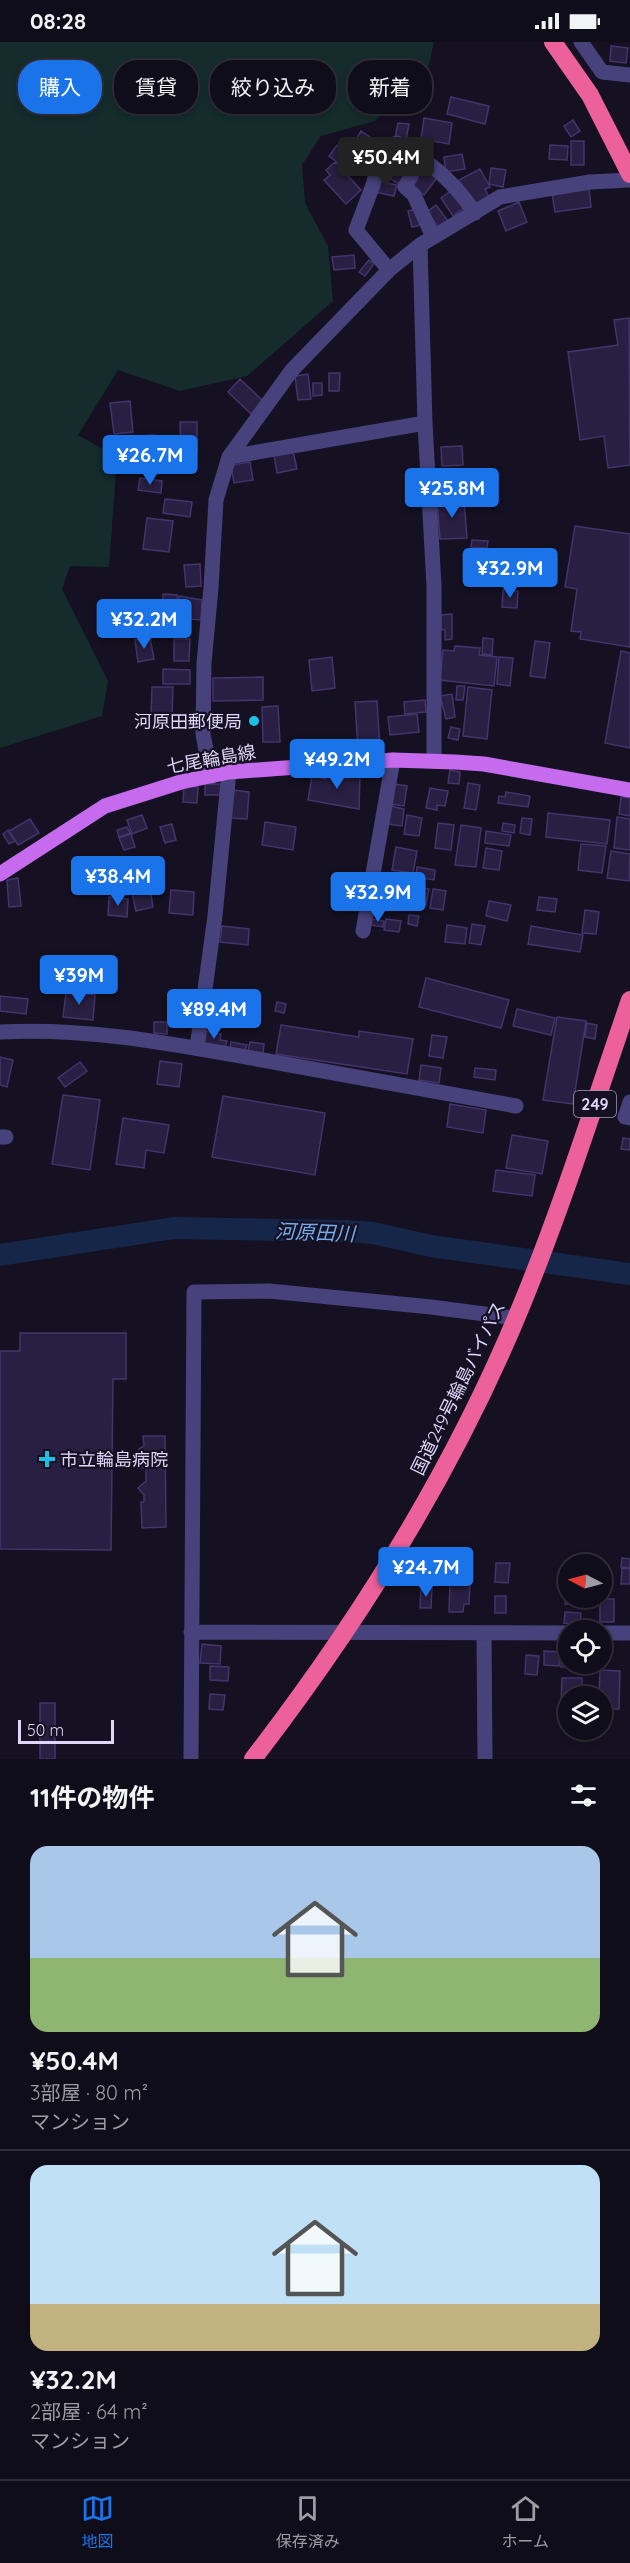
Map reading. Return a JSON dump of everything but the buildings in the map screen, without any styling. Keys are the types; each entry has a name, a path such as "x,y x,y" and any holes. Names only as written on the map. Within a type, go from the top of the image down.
{"highway":[{"path":"554,42 590,95 630,174"},
{"name":"国道249号輪島バイパス","path":"253,1759 346,1633 440,1477 519,1311 560,1207 630,1000"}],"main road":[{"name":"七尾輪島線","path":"0,874 105,806 172,784 229,772 393,760 434,761 484,765 630,790"}],"street":[{"path":"581,42 602,72 630,75"},
{"path":"389,270 356,230 373,185 379,161 388,146 397,142 422,156 450,180 475,213"},
{"path":"422,156 405,187 414,195 426,241 425,423 434,586 434,761"},
{"path":"211,777 203,734 204,663 212,588 216,500 229,457 292,369 389,270 426,241 500,197 591,182 630,180"},
{"path":"229,457 425,423"},
{"path":"363,931 393,760"},
{"path":"197,1048 215,916 229,772"},
{"path":"0,1032 27,1030 114,1036 197,1048 516,1106"},
{"path":"630,1102 625,1117 630,1118"},
{"path":"191,1759 194,1292 269,1291 431,1307 519,1311"},
{"path":"191,1632 558,1633"},
{"path":"484,1633 485,1759"},
{"path":"612,1633 630,1633"}],"green space":[{"path":"0,42 434,42 430,60 348,60 348,114 383,114 375,121 321,136 302,165 305,203 328,246 333,301 247,376 180,391 118,370 78,435 117,457 109,567 70,566 62,589 108,681 102,716 0,748"}],"waterway":[{"name":"河原田川","path":"0,1255 174,1228 346,1231 373,1233 431,1246 630,1274"}],"place":[{"name":"河原田郵便局","path":"254,721"},
{"name":"市立輪島病院","path":"47,1459"}]}
